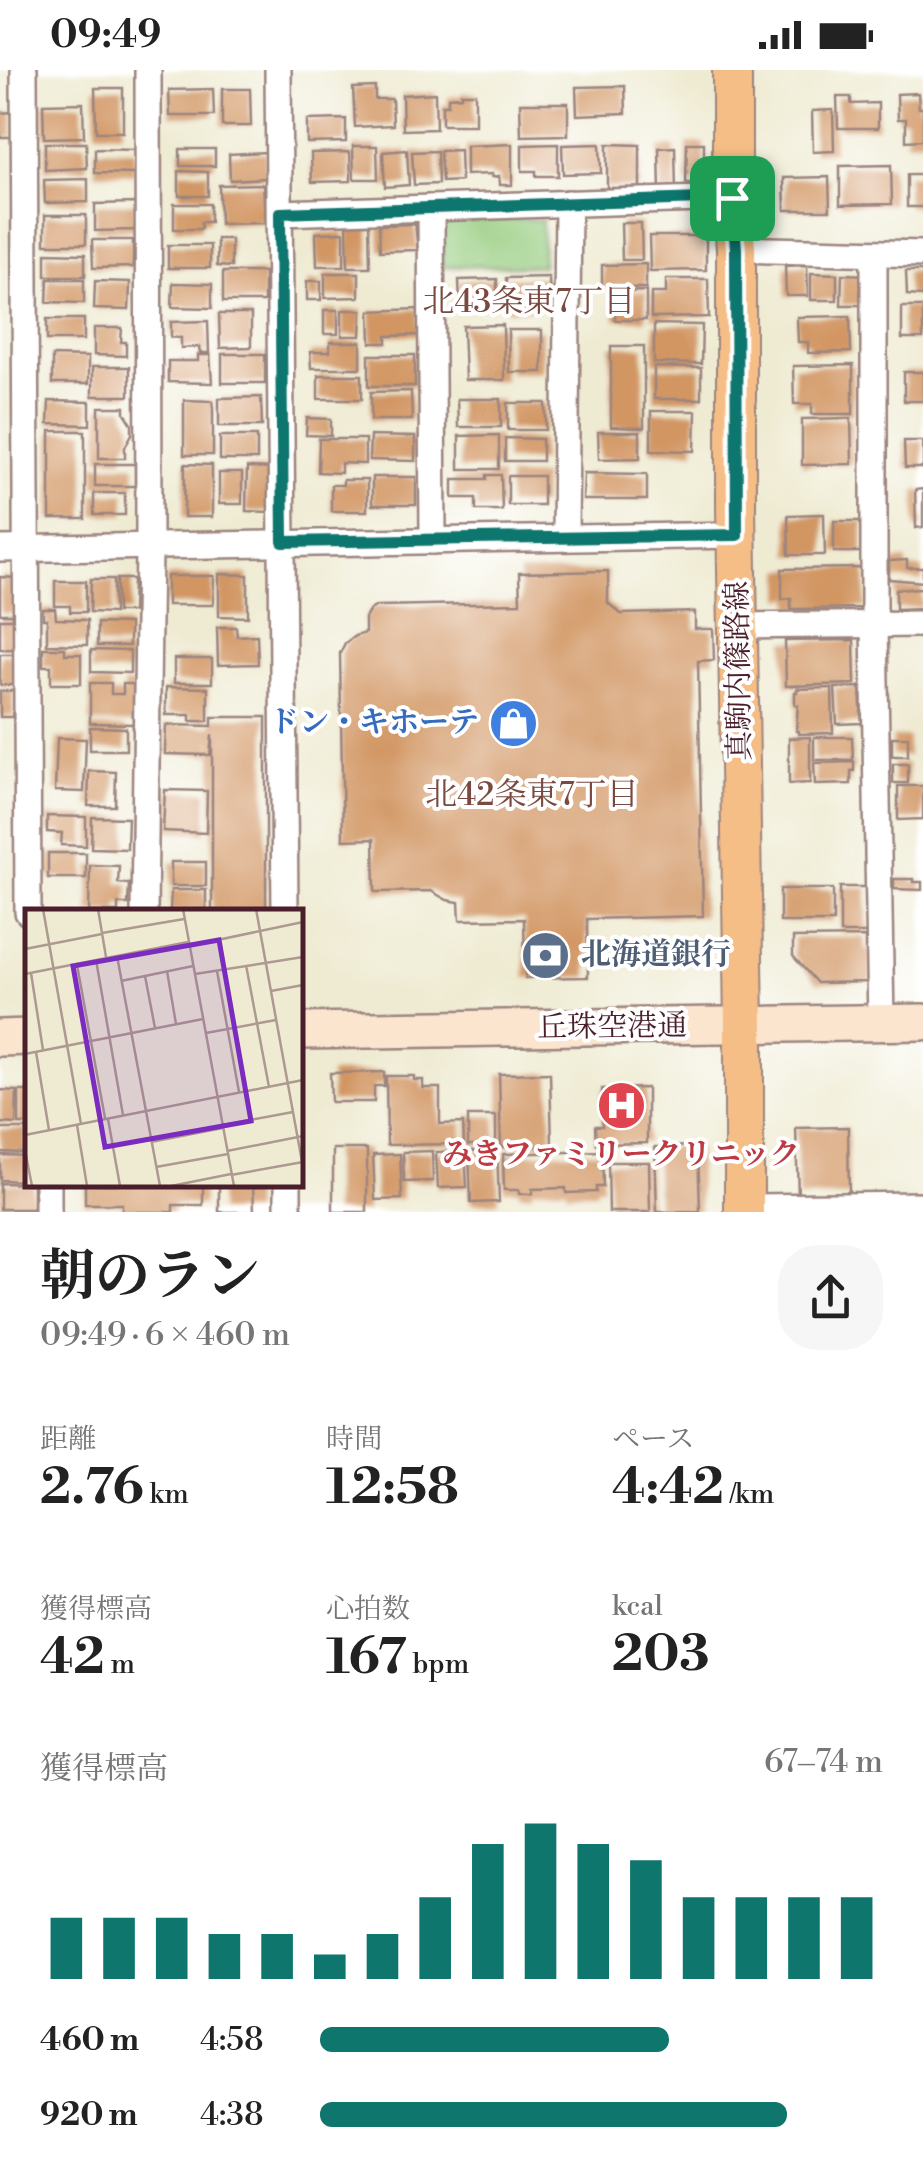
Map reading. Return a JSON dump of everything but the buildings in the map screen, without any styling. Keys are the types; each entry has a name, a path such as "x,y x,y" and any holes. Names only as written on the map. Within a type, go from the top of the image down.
{"main road":[{"name":"真駒内篠路線","path":"732,70 744,1209"},
{"name":"丘珠空港通","path":"302,1031 923,1022"},
{"path":"0,1038 25,1037"}],"street":[{"path":"24,70 28,909"},
{"path":"144,909 149,547 148,70"},
{"path":"278,70 286,909"},
{"path":"280,213 732,198"},
{"path":"565,537 568,203"},
{"path":"431,208 433,541"},
{"path":"736,249 923,254"},
{"path":"874,254 874,626 881,1022"},
{"path":"0,549 737,535"},
{"path":"738,626 923,624"},
{"path":"744,1209 923,1205"}],"green space":[{"path":"542,219 543,266 442,267 442,221"}],"place":[{"name":"ドン・キホーテ","path":"514,723"},
{"name":"北海道銀行","path":"546,955"},
{"name":"みきファミリークリニック","path":"621,1106"}],"district":[{"name":"北43条東7丁目","path":"529,302"},
{"name":"北42条東7丁目","path":"532,795"}],"route":[{"path":"732,198 736,249 737,535 283,542 280,213 732,198"}]}
